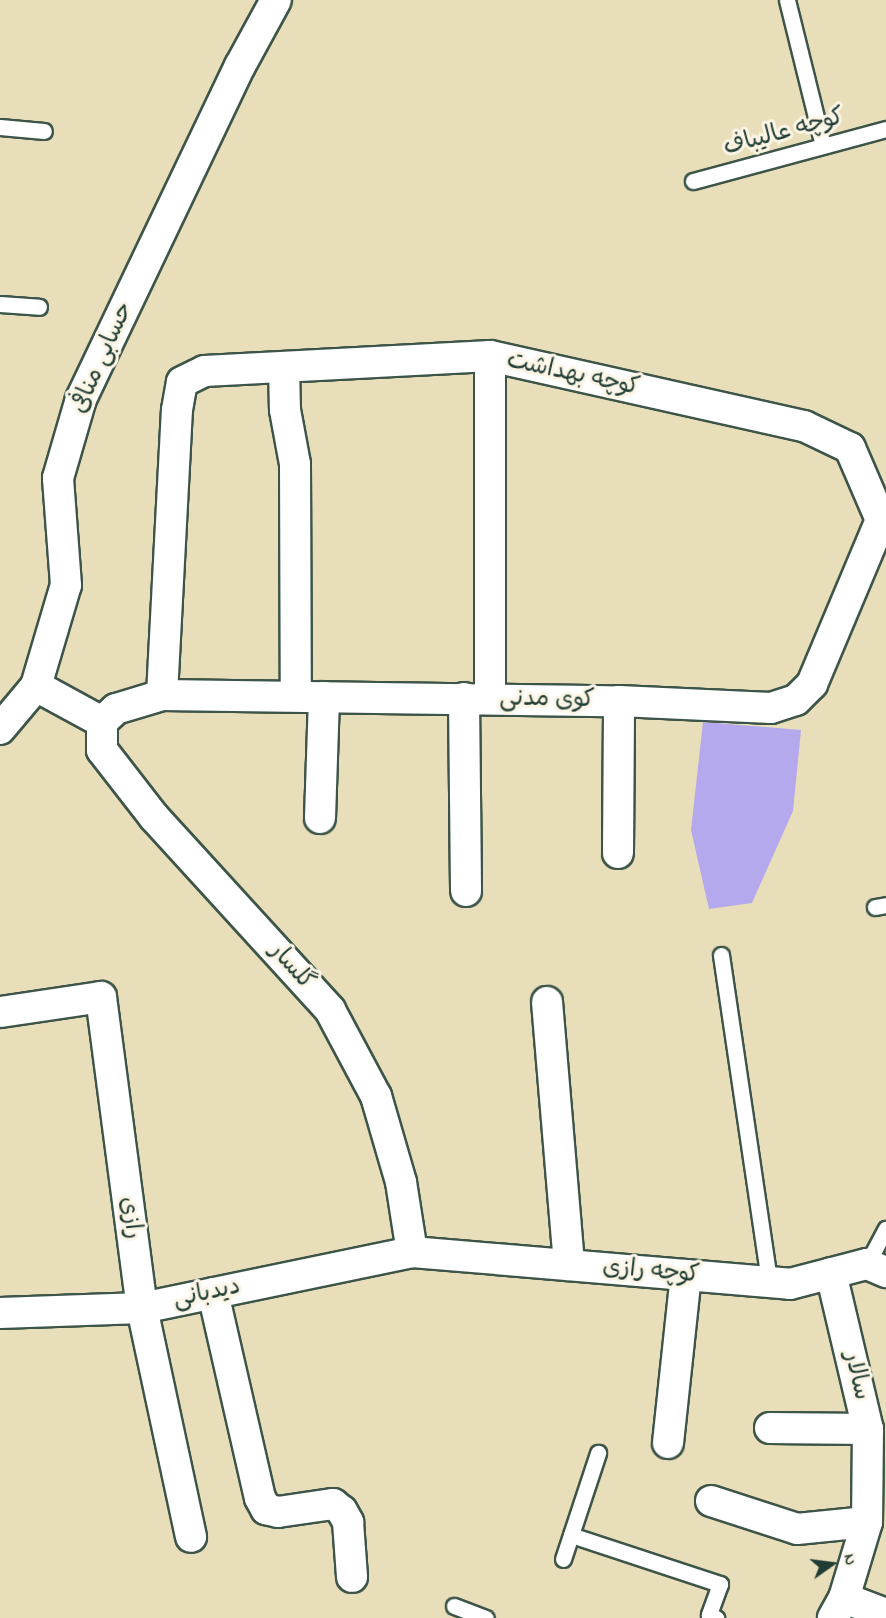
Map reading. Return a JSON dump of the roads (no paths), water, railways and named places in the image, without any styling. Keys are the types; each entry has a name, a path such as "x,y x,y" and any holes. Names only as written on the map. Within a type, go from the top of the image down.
{"street":[{"name":"حسابی منافی","path":"0,729 36,686 66,585 58,478 81,399 240,66 276,0"},
{"path":"466,891 477,699 490,356"},
{"name":"کوچه بهداشت","path":"162,695 177,410 182,382 205,371 490,356 804,426 850,448 884,521"},
{"path":"284,367 285,410 295,464 320,818"},
{"name":"کوی مدنی","path":"102,722 116,709 162,695 619,701 771,708 796,700 812,684 884,521"},
{"path":"36,686 102,722"},
{"path":"618,853 619,701"},
{"name":"گلسار","path":"102,722 102,750 154,817 330,1010 376,1096 401,1182 412,1252"},
{"name":"رازی","path":"0,1012 101,997 142,1308 191,1537"},
{"path":"547,1002 569,1265"},
{"name":"کوچه رازی","path":"412,1252 790,1284 831,1273 877,1268"},
{"name":"دیدبانی","path":"0,1313 142,1308 412,1252"},
{"name":"سالار","path":"831,1273 868,1429 867,1522 838,1608"},
{"path":"668,1443 686,1275"},
{"path":"213,1293 260,1498 266,1509 278,1512 333,1504 342,1511 348,1522 352,1577"},
{"path":"770,1428 868,1429"},
{"path":"711,1501 797,1529 867,1522"},
{"path":"838,1608 886,1614"}],"lane":[{"path":"787,0 823,146"},
{"path":"0,127 44,132"},
{"name":"کوچه عالیباف","path":"693,181 886,129"},
{"path":"0,304 39,307"},
{"path":"721,955 769,1281"},
{"path":"877,1268 886,1229"},
{"path":"563,1559 598,1453"},
{"path":"571,1535 720,1584 709,1616 716,1618"},
{"path":"454,1606 486,1618"}]}
